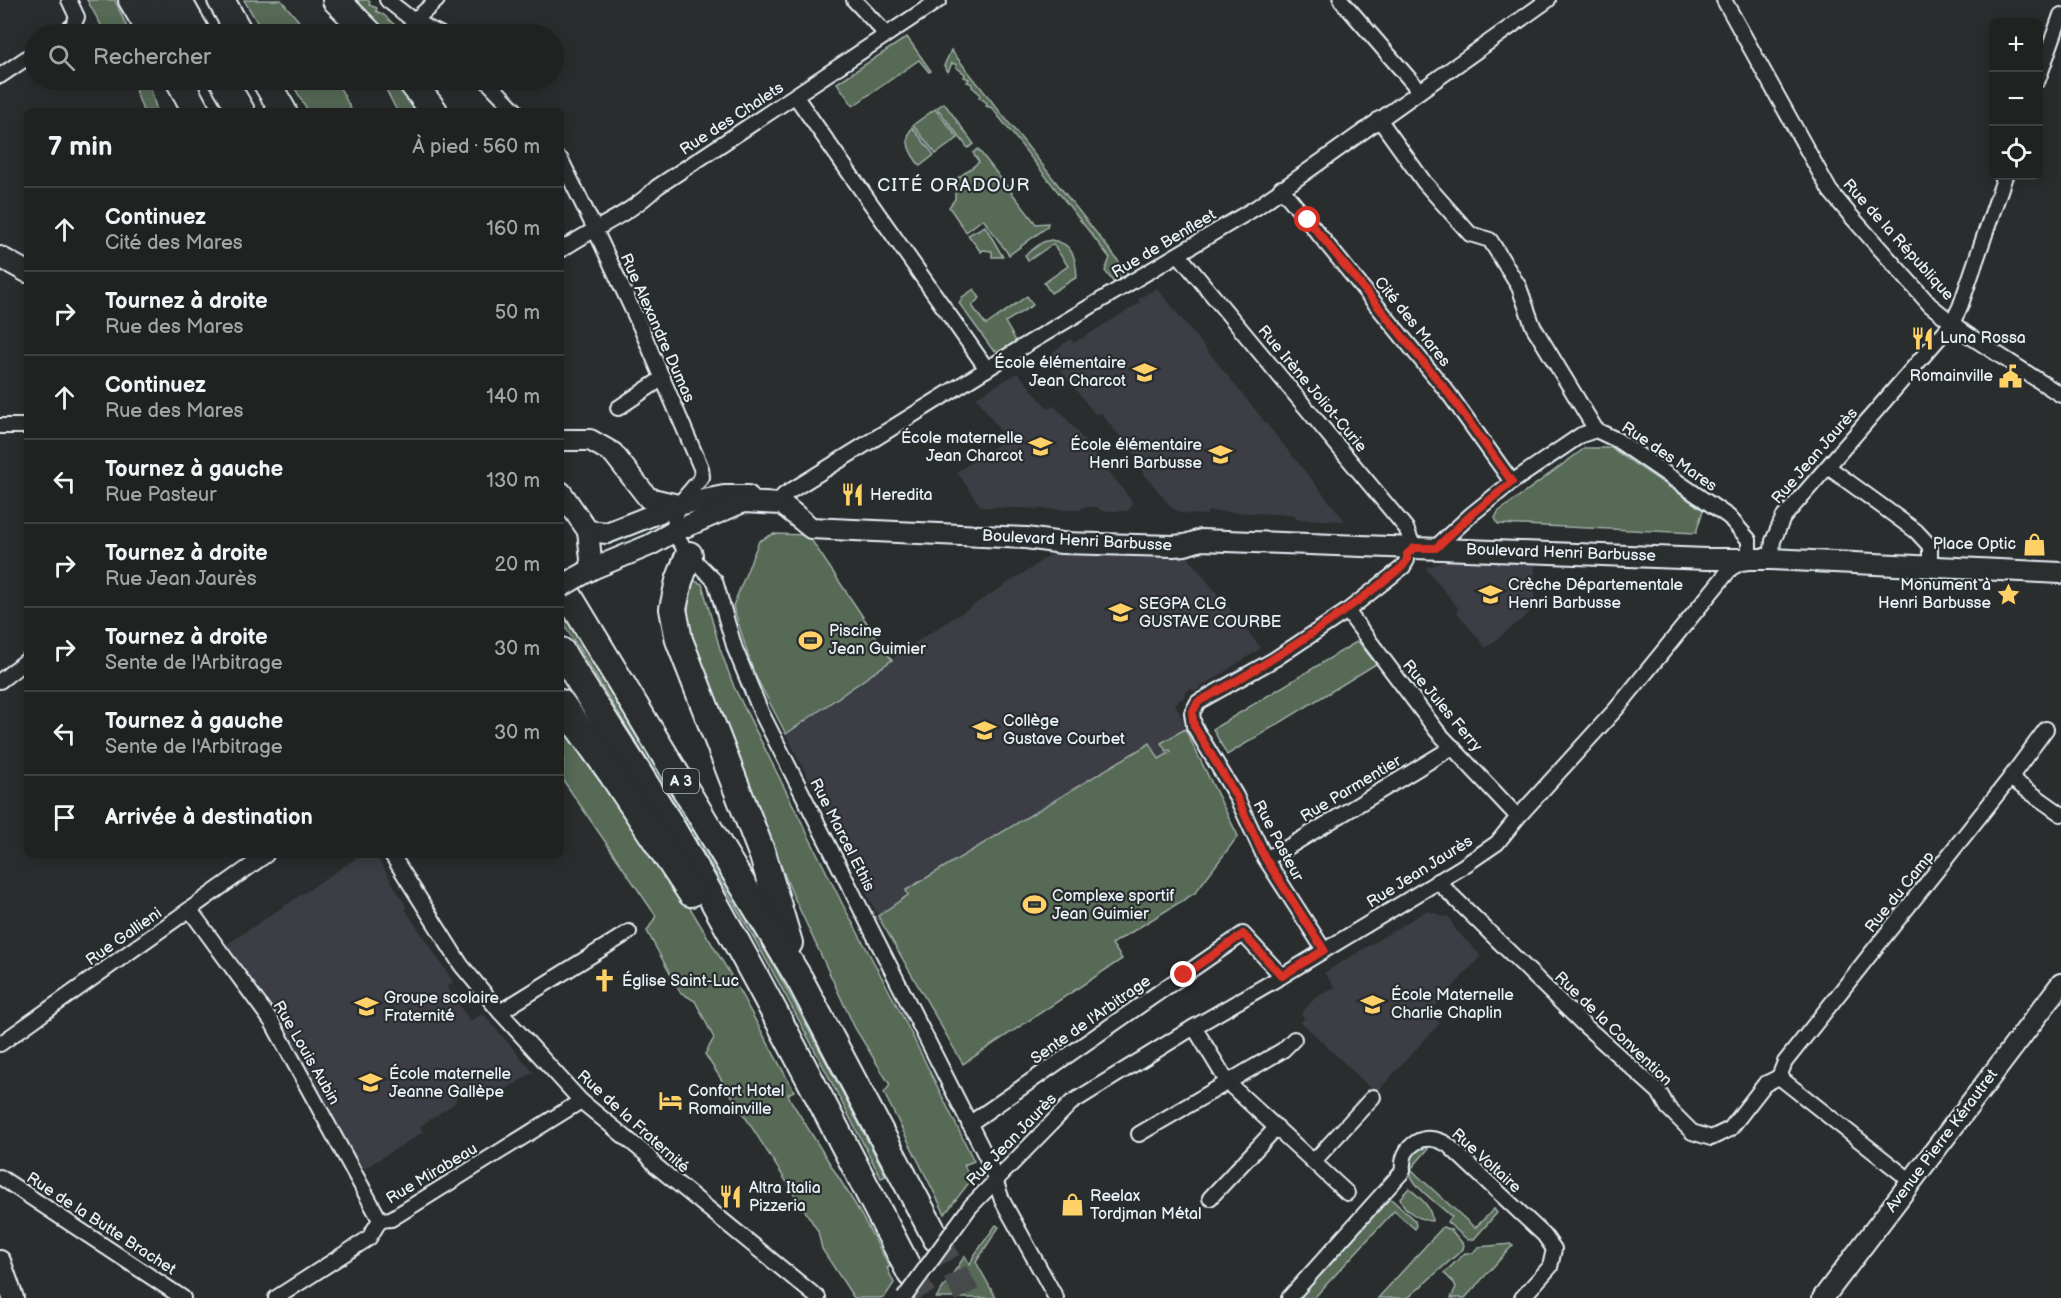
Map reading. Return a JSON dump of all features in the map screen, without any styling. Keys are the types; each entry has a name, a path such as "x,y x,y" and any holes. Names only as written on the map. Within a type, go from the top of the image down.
{"highway":[{"path":"132,0 146,24"},
{"path":"156,0 169,24"},
{"path":"178,0 191,24"},
{"path":"221,0 234,24"},
{"path":"336,0 360,24"},
{"path":"184,90 194,108"},
{"path":"229,90 240,108"},
{"path":"271,90 281,108"},
{"path":"418,90 432,108"},
{"path":"689,555 679,581 673,609 679,640 763,856 800,980"},
{"name":"A 3","path":"572,579 800,980 936,1238"},
{"name":"A 3","path":"564,656 671,826 777,1016 907,1286"},
{"path":"564,707 612,774 694,898 720,912"}],"street":[{"path":"69,0 77,17 74,24"},
{"path":"387,0 420,24"},
{"path":"414,21 437,0"},
{"path":"854,0 886,34"},
{"name":"Rue des Chalets","path":"564,248 638,205 657,187 796,97 939,0"},
{"path":"1341,0 1419,90"},
{"name":"Rue de Benfleet","path":"784,495 987,369 1257,207 1379,118 1548,0"},
{"name":"Rue de la République","path":"1724,0 1830,191 1850,215 1930,305 1965,333 2061,393"},
{"path":"2041,72 2061,15"},
{"path":"0,76 24,59"},
{"path":"496,90 513,108"},
{"path":"796,97 987,369"},
{"path":"1379,118 1424,182 1470,234 1490,240 1519,286 1533,326 1596,430"},
{"name":"Rue Alexandre Dumas","path":"564,166 596,230 701,468 702,477 678,505"},
{"name":"Rue Jean Jaurès","path":"907,1286 970,1206 1071,1103 1462,867 1497,843 1617,708 1731,568 1772,552 1783,518 1952,322 1960,307 2005,180"},
{"name":"Cité des Mares","path":"1281,188 1449,394 1512,482"},
{"name":"Rue Irène Joliot-Curie","path":"1179,255 1406,528 1414,548"},
{"path":"0,257 24,262"},
{"path":"0,257 24,270"},
{"path":"618,408 663,378"},
{"path":"0,426 24,426"},
{"name":"Rue des Mares","path":"1436,548 1472,514 1512,482 1581,435 1596,430 1617,440 1729,517 1749,540 1749,559"},
{"path":"564,440 590,440 613,453 648,498 678,505"},
{"path":"1827,467 1916,531 1930,546 1930,567"},
{"path":"564,496 588,531 607,533 678,505 724,496 784,495 811,528"},
{"path":"572,579 743,502 782,504 811,528"},
{"path":"673,532 678,505"},
{"name":"Boulevard Henri Barbusse","path":"811,528 1026,538 1062,543 1173,546 1201,540 1707,559 1749,559 1772,552 1930,567 2061,573"},
{"path":"572,579 588,531"},
{"name":"Rue Marcel Ethis","path":"673,532 689,555 715,580 735,649 761,712 989,1162 1002,1200 1056,1298"},
{"path":"1347,611 1402,567 1407,560 1407,554 1414,548"},
{"name":"Rue Pasteur","path":"1324,950 1265,858 1236,796 1194,726 1192,713 1198,702 1275,659 1347,611"},
{"name":"Rue Jules Ferry","path":"1347,611 1418,707 1518,817"},
{"path":"0,681 24,662"},
{"name":"Rue du Camp","path":"1779,1077 1785,1062 2010,778 2046,729"},
{"name":"Rue Parmentier","path":"1265,858 1280,852 1453,747"},
{"path":"2010,778 2061,814"},
{"name":"Rue Gallieni","path":"0,1044 262,858"},
{"name":"Rue de la Fraternité","path":"394,858 461,965 500,1012 581,1101 647,1155 656,1166 818,1298"},
{"name":"Rue de la Convention","path":"1437,881 1582,1023 1659,1092 1668,1108 1692,1132 1711,1138 1730,1129 1765,1084 1779,1077"},
{"name":"Rue Louis Aubin","path":"190,910 272,1023 380,1220"},
{"path":"500,1012 629,932"},
{"name":"Sente de l'Arbitrage","path":"969,1124 1243,934 1282,976"},
{"name":"Avenue Pierre Kérautret","path":"1823,1298 2061,984"},
{"path":"1194,1027 1228,1083 1347,1193"},
{"path":"1139,1134 1282,1050 1294,1039"},
{"path":"1779,1077 1911,1181"},
{"path":"1314,1161 1373,1097"},
{"name":"Rue Mirabeau","path":"276,1298 369,1238 380,1220 391,1219 581,1101"},
{"path":"1210,1198 1277,1128"},
{"name":"Rue Voltaire","path":"1288,1298 1403,1171 1403,1159 1410,1147 1421,1140 1434,1138 1441,1140 1456,1152 1544,1235 1554,1249 1550,1266 1522,1298"},
{"name":"Rue de la Butte Brachet","path":"0,1177 183,1298"},
{"path":"0,1261 13,1298"}],"shaded area":[{"path":"1157,288 1345,521 1296,519 1295,515 1207,511 1207,515 1180,513 1170,506 1138,466 1140,461 1101,413 1095,414 1055,363 1053,352 1071,339 1074,343 1140,303 1138,299"},
{"name":"École maternelle Jean Charcot","path":"1018,373 1048,409 1054,406 1062,413 1122,488 1133,503 1128,511 1101,511 1098,507 1083,507 1081,510 981,507 957,472 1006,439 976,397"},
{"name":"Collège Gustave Courbet","path":"1061,546 1182,550 1261,648 1195,691 1191,689 1184,693 1185,696 1175,704 1185,729 1161,743 1171,752 1159,759 1149,743 906,890 908,895 878,916 785,732"},
{"name":"Crèche Départementale Henri Barbusse","path":"1451,559 1535,562 1534,609 1486,648 1426,568"},
{"name":"Groupe scolaire Fraternité","path":"356,858 378,858 407,908 405,909 452,980 447,987 470,1021 482,1014 485,1016 533,1072 499,1094 459,1090 455,1103 420,1126 423,1132 362,1170 317,1097 301,1058 268,1000 226,945"},
{"name":"École Maternelle Charlie Chaplin","path":"1426,911 1441,917 1448,916 1456,930 1481,956 1429,1013 1440,1023 1376,1093 1301,1022 1305,1018 1301,1014 1315,998 1335,987 1324,973"}],"green space":[{"path":"87,0 115,0 126,24 100,24"},
{"path":"244,0 281,0 301,24 258,24"},
{"path":"349,0 368,0 369,5 377,8 376,11 394,24 370,24"},
{"path":"907,37 931,71 929,72 919,60 853,106 837,83"},
{"path":"951,50 1128,274 1114,283 1105,271 1110,258 992,108 986,106 987,103 979,97 980,94 972,87 972,84 967,82 969,79 964,77 965,74 956,67 957,65 952,63 948,72 944,66"},
{"path":"136,90 151,90 156,108 142,108"},
{"path":"296,90 341,90 350,108 306,108"},
{"path":"386,90 403,90 418,108 395,108"},
{"path":"944,103 974,144 968,148 937,108"},
{"path":"935,109 958,138 936,154 913,125"},
{"path":"912,127 934,155 920,166 913,157 908,143"},
{"path":"978,149 1036,224 1048,223 1047,227 1009,255 983,219 966,232 949,207 955,199 955,187 958,186 954,181 979,162 973,153"},
{"path":"985,226 1003,257 992,257 992,251 983,250 981,252 968,235"},
{"path":"1051,240 1064,244 1072,252 1077,277 1051,293 1044,283 1068,266 1053,244 1028,261 1025,255 1043,242"},
{"path":"974,289 980,298 973,304 973,307 986,325 1027,296 1033,305 1005,322 1017,343 1000,353 992,349 959,303 961,298"},
{"path":"1585,448 1611,448 1703,510 1696,533 1498,524 1495,518 1498,512"},
{"name":"Piscine Jean Guimier","path":"773,534 808,535 892,660 786,734 753,671 733,606 759,541"},
{"path":"695,581 702,584 720,649 734,687 974,1161 964,1165 971,1180 945,1214 884,1093 890,1085 855,1028 792,893 706,683 688,627 691,584"},
{"path":"564,616 647,746 718,866 804,1020 886,1176 881,1178 759,946 564,625"},
{"path":"1358,641 1376,664 1227,755 1213,729"},
{"path":"564,722 684,898 729,972 794,1091 788,1094 791,1101 855,1204 890,1267 887,1268 894,1283 884,1298 854,1298 822,1249 818,1231 705,1054 714,1038 695,1001 680,992 647,931 656,916 564,781"},
{"name":"Complexe sportif Jean Guimier","path":"1185,729 1238,836 1195,893 1112,944 1122,959 963,1064 878,916 908,895 906,890 1150,743 1159,759 1171,752 1166,751 1161,743"},
{"path":"1423,1144 1428,1149 1411,1169 1418,1176 1475,1228 1494,1209 1497,1213 1474,1239 1468,1240 1447,1222 1452,1217 1423,1192 1410,1174 1409,1164 1413,1154"},
{"path":"1409,1188 1427,1206 1432,1221 1417,1217 1402,1203 1400,1198"},
{"path":"1390,1198 1415,1221 1415,1229 1394,1211 1314,1298 1299,1298"},
{"path":"996,1225 999,1227 976,1262 996,1298 936,1298 965,1256 970,1265 973,1257"},
{"path":"1443,1227 1451,1230 1464,1245 1463,1249 1408,1298 1378,1298"},
{"path":"1513,1245 1465,1298 1451,1298 1456,1287 1444,1273 1465,1253 1473,1253 1478,1247"}],"tunnel":[{"path":"936,1238 969,1298"},
{"path":"911,1274 924,1298"}],"place":[{"name":"Luna Rossa","path":"1922,338"},
{"name":"École élémentaire Jean Charcot","path":"1144,372"},
{"name":"Romainville","path":"2011,376"},
{"name":"École maternelle Jean Charcot","path":"1041,447"},
{"name":"École élémentaire Henri Barbusse","path":"1220,454"},
{"name":"Heredita","path":"852,495"},
{"name":"Place Optic","path":"2034,544"},
{"name":"Crèche Départementale Henri Barbusse","path":"1490,594"},
{"name":"Monument à Henri Barbusse","path":"2009,594"},
{"name":"SEGPA CLG GUSTAVE COURBE","path":"1121,613"},
{"name":"Piscine Jean Guimier","path":"811,640"},
{"name":"Collège Gustave Courbet","path":"985,730"},
{"name":"Complexe sportif Jean Guimier","path":"1034,905"},
{"name":"Église Saint-Luc","path":"604,981"},
{"name":"École Maternelle Charlie Chaplin","path":"1373,1004"},
{"name":"Groupe scolaire Fraternité","path":"366,1007"},
{"name":"École maternelle Jeanne Gallèpe","path":"371,1083"},
{"name":"Confort Hotel Romainville","path":"670,1100"},
{"name":"Altra Italia Pizzeria","path":"731,1197"},
{"name":"Reelax Tordjman Métal","path":"1072,1205"}],"district":[{"name":"CITÉ ORADOUR","path":"954,185"}],"route":[{"path":"1184,975 1243,934 1282,976 1324,950 1265,858 1236,796 1194,726 1192,713 1198,702 1275,659 1347,611 1402,567 1407,560 1407,554 1414,548 1436,548 1472,514 1512,482 1449,394 1308,220"}]}
